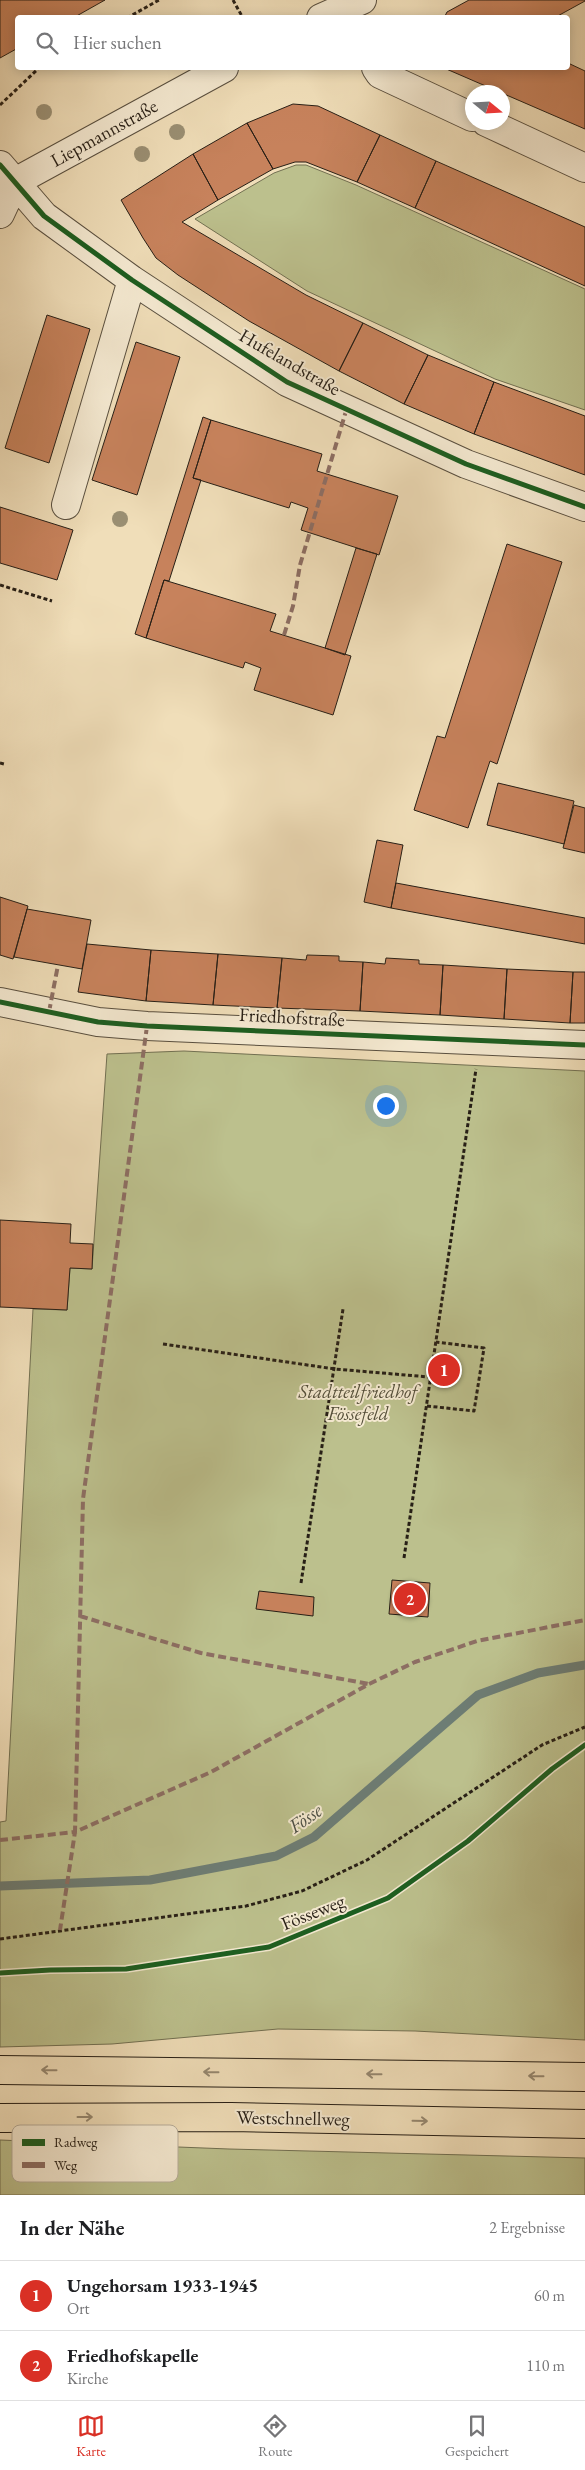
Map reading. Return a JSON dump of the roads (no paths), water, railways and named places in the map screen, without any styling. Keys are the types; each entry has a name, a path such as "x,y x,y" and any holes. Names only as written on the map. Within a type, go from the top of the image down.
{"highway":[{"path":"11,2070 585,2077"},
{"name":"Westschnellweg","path":"9,2118 231,2117 585,2124"}],"street":[{"name":"Liepmannstraße","path":"7,173 220,70"},
{"path":"377,70 380,74 465,113"},
{"path":"503,130 585,168"},
{"path":"0,214 7,173"},
{"name":"Hufelandstraße","path":"7,173 44,216 132,280 287,382 346,411 466,464 585,508"},
{"path":"66,505 132,280"},
{"name":"Friedhofstraße","path":"0,1002 98,1022 585,1045"}],"waterway":[{"name":"Fösse","path":"0,1886 150,1880 276,1856 314,1837 478,1695 538,1673 585,1665"}],"place":[{"name":"Ungehorsam 1933-1945","path":"444,1370"},
{"name":"Friedhofskapelle","path":"410,1599"}],"park label":[{"name":"Stadtteilfriedhof Fössefeld","path":"358,1402"}]}
